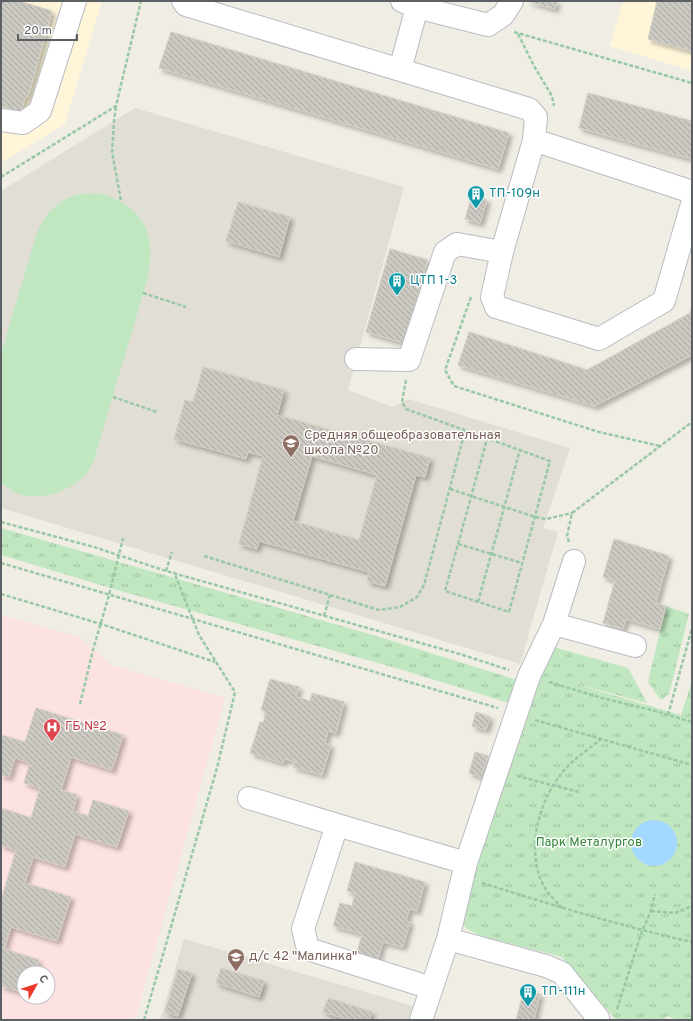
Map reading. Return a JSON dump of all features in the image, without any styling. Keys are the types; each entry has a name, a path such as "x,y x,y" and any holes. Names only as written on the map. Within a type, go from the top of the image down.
{"lane":[{"path":"1,120 23,123 40,111 75,1"},
{"path":"183,1 186,6 529,109 536,117 534,140 502,252 492,298 496,307 599,339 664,301 692,204"},
{"path":"400,70 410,4 488,25 503,15 512,1"},
{"path":"534,140 689,191 692,196"},
{"path":"356,359 409,360 445,252 456,244 502,252"},
{"path":"422,1020 431,988 448,939 464,870 529,676 554,624 574,561"},
{"path":"554,624 636,646"},
{"path":"249,798 464,870"},
{"path":"336,826 303,930 308,949 431,988"},
{"path":"448,939 546,966 562,974 598,1018 606,1016"}],"path":[{"path":"120,200 112,152 114,121 116,106 141,1"},
{"path":"488,25 692,84"},
{"path":"518,33 534,66 552,96 555,109"},
{"path":"1,177 116,106"},
{"path":"143,293 186,307"},
{"path":"472,296 445,370 454,386 599,432 660,446"},
{"path":"409,360 402,402 406,409 550,461 509,612 445,592 487,439"},
{"path":"113,397 157,412"},
{"path":"450,488 535,517 546,519 572,513 692,422"},
{"path":"204,556 380,610 400,607 417,597 424,585 466,431"},
{"path":"478,602 520,450"},
{"path":"572,513 568,536 574,561"},
{"path":"1,522 463,655 602,698 692,722"},
{"path":"80,704 123,538"},
{"path":"458,544 522,563"},
{"path":"166,570 172,552"},
{"path":"1,563 692,765"},
{"path":"144,1020 217,768 235,692 198,635 174,572"},
{"path":"1,594 101,624 215,662"},
{"path":"324,616 330,595"},
{"path":"668,715 692,628"},
{"path":"563,909 546,890 539,875 536,859 535,833 542,808 552,786 568,766 601,739"},
{"path":"497,771 579,792"},
{"path":"464,870 563,909 642,931 692,942"},
{"path":"606,1016 651,911 655,894"},
{"path":"651,911 675,912 692,906"}],"shaded area":[{"path":"1,1 102,1 65,124 1,163"},
{"path":"623,1 692,1 692,71 610,46"},
{"path":"135,108 404,187 348,390 393,407 408,399 570,448 543,528 558,532 520,664 1,508 1,191"},
{"path":"1,615 79,637 114,666 225,698 135,1020 1,1020"},
{"name":"д/с 42 \"Малинка\"","path":"184,939 413,1006 409,1020 160,1020"}],"green space":[{"path":"95,193 114,198 130,208 143,222 147,230 150,245 148,277 94,460 88,471 80,480 62,491 42,496 23,495 14,492 1,483 1,354 37,232 49,212 60,202 76,195"},
{"path":"1,528 376,636 517,680 509,703 396,668 117,590 1,555"},
{"path":"666,606 689,614 669,694 661,700 648,682"},
{"name":"Парк Металургов","path":"550,646 628,668 647,703 568,682 681,715 692,681 692,1020 679,1020 666,1016 665,1020 616,1020 562,957 481,936 467,929 459,918"}],"water":[{"path":"654,820 667,824 673,830 677,843 673,856 667,862 654,866 641,862 635,856 631,843 635,830 641,824"}],"building":[{"path":"1,1 19,1 52,11 28,97 25,97 21,112 1,106"},
{"path":"527,1 557,1 555,9"},
{"path":"657,1 692,1 692,51 648,39"},
{"path":"171,32 509,133 498,169 159,68"},
{"path":"588,93 692,121 692,159 579,128"},
{"name":"ТП-109н","path":"472,195 487,200 480,223 465,219"},
{"path":"238,202 290,217 279,257 226,241"},
{"name":"ЦТП 1-3","path":"390,249 428,260 404,343 366,332"},
{"path":"692,306 692,355 595,406 458,365 469,332 587,370 690,313"},
{"path":"203,367 284,390 277,415 430,458 425,477 416,475 385,586 367,581 369,572 259,541 257,549 239,544 263,456 248,452 246,459 174,439 185,400 193,402","holes":["312,456 377,475 359,540 293,521"]},
{"path":"614,539 669,556 656,603 666,606 660,629 626,619 623,629 603,623 615,580 603,577"},
{"path":"270,679 299,687 296,697 310,701 312,693 344,702 336,733 328,731 325,743 331,745 322,775 293,767 295,762 285,759 283,763 250,753 260,722 263,723 266,712 261,710"},
{"path":"36,708 123,735 112,770 71,757 61,790 77,795 73,811 88,816 93,800 129,811 117,847 75,834 65,867 33,857 25,883 71,897 57,941 11,927 4,949 39,960 37,965 16,965 16,991 1,986 1,900 16,850 1,845 1,808 31,818 40,788 24,783 30,763 15,758 9,777 1,775 1,735 25,742"},
{"path":"476,712 490,717 486,730 472,726"},
{"path":"475,752 488,756 481,777 469,773"},
{"path":"355,862 425,882 417,911 410,909 406,921 410,922 403,947 383,942 377,962 356,956 362,934 333,926 340,903 352,906 355,893 347,891"},
{"path":"221,968 264,981 259,997 216,983"},
{"path":"178,969 192,973 178,1016 165,1012"},
{"name":"ТП-111н","path":"524,990 540,994 534,1020 516,1020"},
{"path":"328,998 372,1012 369,1020 349,1020 323,1012"}],"place":[{"name":"ТП-109н","path":"476,209"},
{"name":"ЦТП 1-3","path":"397,296"},
{"name":"Средняя общеобразовательная школа №20","path":"291,458"},
{"name":"ГБ №2","path":"52,742"},
{"name":"д/с 42 \"Малинка\"","path":"236,972"},
{"name":"ТП-111н","path":"528,1007"}]}
